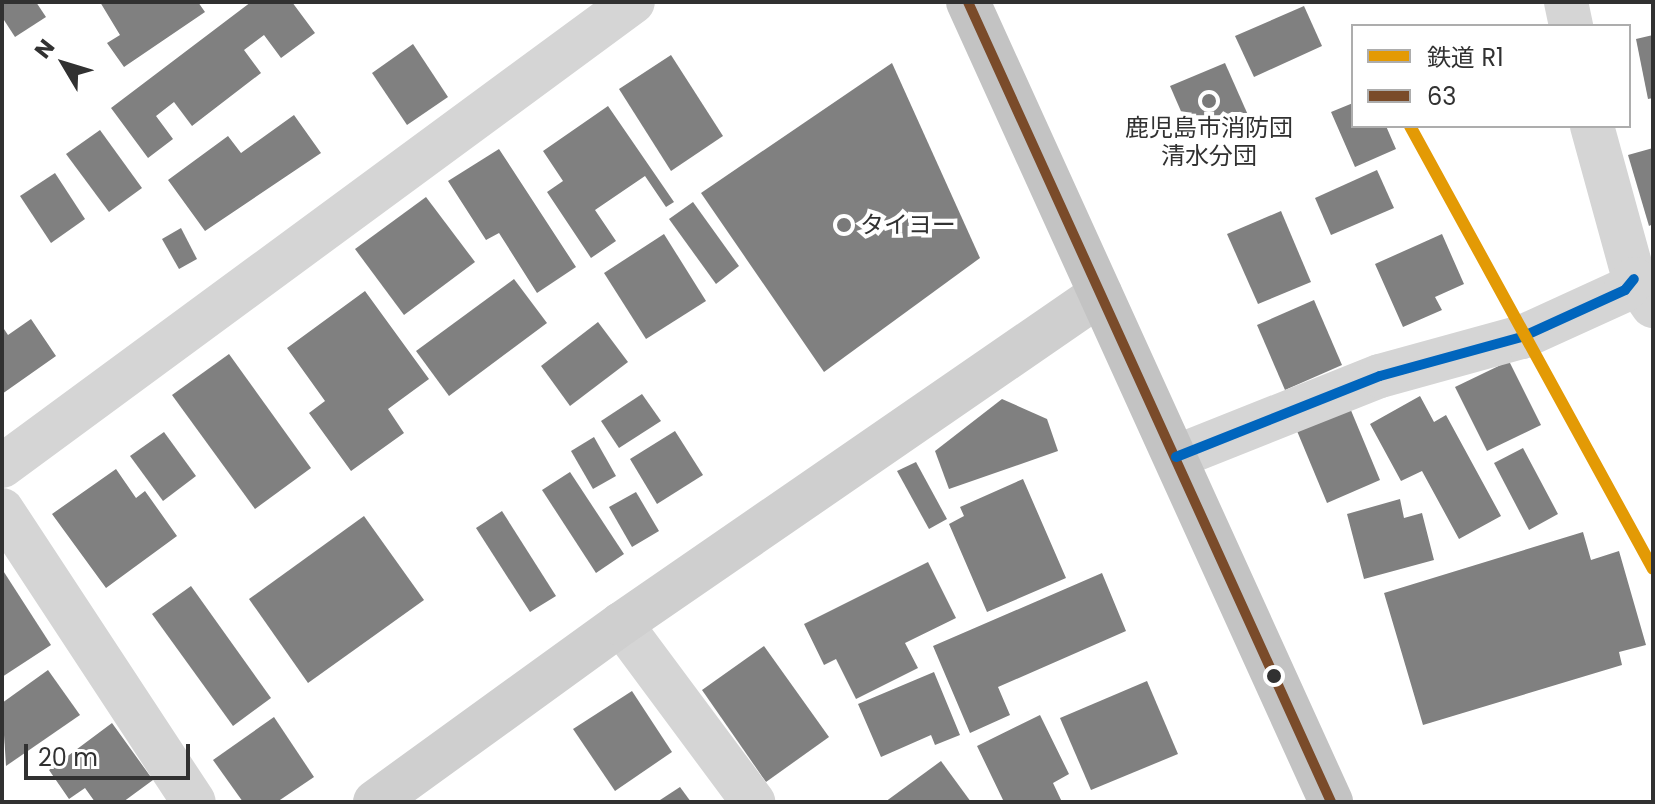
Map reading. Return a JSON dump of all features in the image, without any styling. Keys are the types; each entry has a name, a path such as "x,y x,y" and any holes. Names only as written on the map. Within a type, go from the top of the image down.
{"highway":[{"path":"968,2 1331,802"}],"street":[{"path":"2,466 633,2"},
{"path":"1566,2 1571,24"},
{"path":"1176,457 1380,376 1522,337 1625,290 1644,293 1593,128"},
{"path":"375,802 621,624 1100,294"},
{"path":"2,510 194,802"},
{"path":"621,624 753,802"}],"building":[{"path":"2,2 36,2 46,17 15,37 2,17"},
{"path":"100,2 198,2 205,12 124,67 107,43 120,35"},
{"path":"251,2 292,2 315,33 281,58 264,35 244,50 261,73 192,126 174,102 156,116 173,139 148,158 111,108"},
{"path":"1304,6 1322,46 1254,77 1235,36"},
{"path":"1653,35 1653,98 1648,99 1636,39"},
{"path":"413,44 448,97 407,125 372,73"},
{"path":"671,55 723,136 671,171 619,89"},
{"name":"タイヨー","path":"892,63 980,258 824,372 701,193"},
{"name":"鹿児島市消防団 清水分団","path":"1225,63 1248,115 1193,139 1170,86"},
{"path":"1351,104 1351,128 1387,128 1396,149 1355,167 1331,112"},
{"path":"608,106 674,202 666,207 645,176 595,210 616,241 591,258 547,192 563,181 543,151"},
{"path":"294,115 321,153 205,231 168,180 228,136 241,153"},
{"path":"100,130 142,188 109,212 66,154"},
{"path":"1653,148 1653,224 1649,226 1628,155"},
{"path":"499,149 576,267 537,293 499,233 486,240 448,181"},
{"path":"1377,170 1394,208 1331,235 1315,198"},
{"path":"55,173 85,219 51,243 20,196"},
{"path":"426,197 475,262 404,315 355,249"},
{"path":"693,202 739,266 716,284 669,219"},
{"path":"1281,211 1311,282 1258,304 1227,234"},
{"path":"181,228 197,259 179,269 162,239"},
{"path":"664,234 706,301 646,339 604,273"},
{"path":"1442,234 1464,284 1435,297 1442,310 1403,327 1375,264"},
{"path":"514,279 547,323 449,396 416,351"},
{"path":"365,291 429,379 388,409 404,433 351,471 309,413 325,401 287,348"},
{"path":"1314,300 1342,365 1285,390 1257,325"},
{"path":"31,319 56,356 2,394 2,326 8,335"},
{"path":"598,322 628,362 570,406 541,366"},
{"path":"229,354 311,468 255,509 172,395"},
{"path":"1509,361 1541,425 1487,451 1455,387"},
{"path":"642,394 661,421 619,448 601,421"},
{"path":"1420,396 1434,422 1446,415 1501,516 1459,539 1422,471 1401,481 1370,424"},
{"path":"1002,399 1047,419 1058,451 949,489 935,451"},
{"path":"1350,408 1380,480 1327,503 1297,431"},
{"path":"675,431 703,475 657,504 630,459"},
{"path":"164,432 196,476 163,501 130,456"},
{"path":"594,437 616,476 593,489 571,451"},
{"path":"1523,448 1558,514 1529,530 1494,463"},
{"path":"916,462 947,519 929,529 897,471"},
{"path":"116,469 136,498 145,491 177,536 106,588 52,514"},
{"path":"570,472 624,554 596,573 542,490"},
{"path":"1023,479 1066,578 987,612 949,524 964,516 960,507"},
{"path":"636,492 659,531 632,547 609,507"},
{"path":"1400,499 1404,518 1422,513 1434,560 1364,579 1347,514"},
{"path":"502,511 556,596 530,612 476,528"},
{"path":"364,516 424,600 308,683 249,599"},
{"path":"1583,532 1591,560 1619,551 1646,645 1619,652 1622,665 1423,725 1384,593"},
{"path":"928,562 956,618 905,643 918,668 856,699 836,659 824,665 804,624"},
{"path":"2,569 51,645 2,677"},
{"path":"1102,573 1126,631 998,687 1010,715 970,733 933,646"},
{"path":"191,586 271,698 233,726 152,614"},
{"path":"764,646 829,737 766,782 702,690"},
{"path":"48,670 80,715 6,766 2,703"},
{"path":"934,672 960,735 935,745 931,735 881,757 858,704"},
{"path":"1147,681 1178,754 1091,790 1060,718"},
{"path":"632,691 672,752 615,791 573,729"},
{"path":"1040,715 1069,774 1053,783 1062,802 1004,802 977,746"},
{"path":"274,717 314,777 277,802 243,802 213,760"},
{"path":"112,723 153,780 123,802 95,802 85,788 69,799 49,770"},
{"path":"941,761 971,802 885,802"},
{"path":"680,787 691,802 657,802"}],"rail line":[{"name":"R1","path":"1411,128 1653,569"}],"transit line":[{"name":"63","path":"968,2 1331,802"},
{"path":"1176,457 1380,376 1522,337 1625,290 1634,279"}],"place":[{"name":"鹿児島市消防団 清水分団","path":"1209,101"},
{"name":"タイヨー","path":"844,225"}]}
